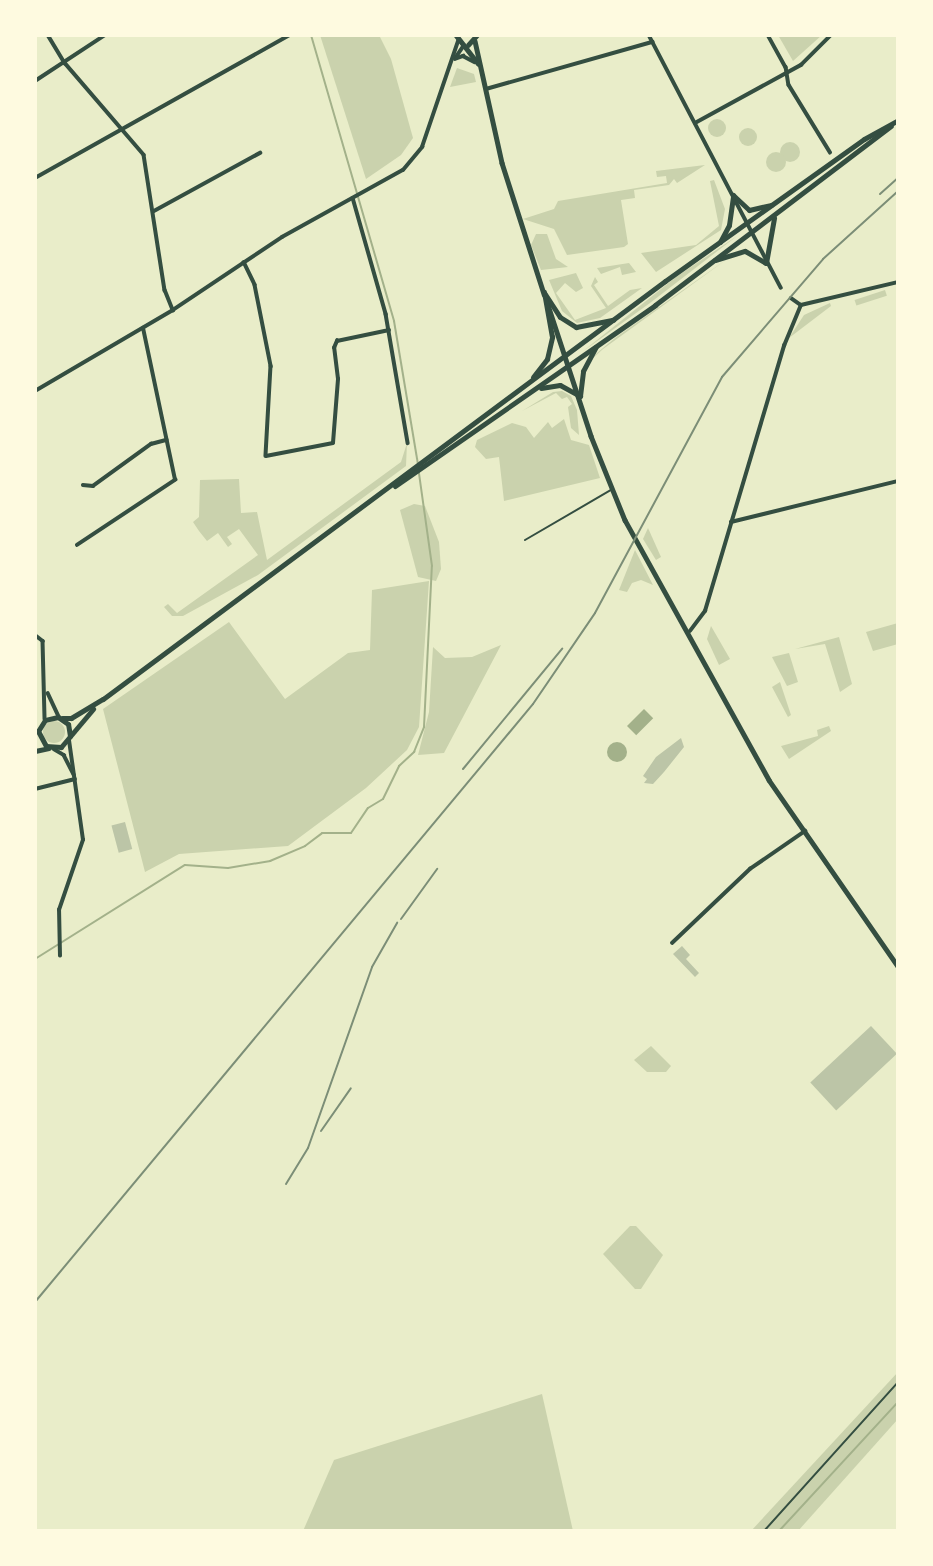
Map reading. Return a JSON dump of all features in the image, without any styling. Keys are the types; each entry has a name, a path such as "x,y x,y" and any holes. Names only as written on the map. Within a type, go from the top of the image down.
{"main road":[{"path":"35,741 43,722 71,718 103,699 383,493 415,466 869,135 897,121"},
{"path":"383,493 416,475 703,266 775,217 897,121"},
{"path":"733,195 753,211 780,202"},
{"path":"718,245 729,225 733,195"},
{"path":"703,266 739,251 756,255 766,263 775,217"},
{"path":"544,292 560,317 576,327 589,328 619,318"},
{"path":"527,384 547,359 550,346 544,292"},
{"path":"532,392 560,385 580,396 583,371 597,345"},
{"path":"35,751 50,748 70,738 74,726 103,699"},
{"path":"62,718 70,738"},
{"path":"38,731 50,748"}],"street":[{"path":"48,35 65,63 144,155 165,290 173,310"},
{"path":"35,81 104,35"},
{"path":"35,178 290,35"},
{"path":"35,391 173,310 244,262 357,196 414,159 454,59 458,41 456,35"},
{"path":"649,35 781,288"},
{"path":"768,35 786,67 785,75 830,152"},
{"path":"695,123 785,75 831,35"},
{"path":"454,59 476,38 502,163 612,489 769,780 898,966"},
{"path":"458,41 466,45 481,67"},
{"path":"486,89 652,42"},
{"path":"454,59 466,57 481,67"},
{"path":"153,212 260,153"},
{"path":"357,196 389,330 408,443"},
{"path":"244,262 255,285 271,366 267,456 333,443 338,379 334,348 337,341 389,330"},
{"path":"791,298 801,305 898,282"},
{"path":"690,631 705,611 784,346 801,305"},
{"path":"77,545 174,485 144,327"},
{"path":"83,485 93,486 151,443 166,440"},
{"path":"731,522 898,481"},
{"path":"35,635 43,641 43,722"},
{"path":"45,685 53,712 62,718"},
{"path":"60,956 57,937 61,903 82,853 82,808 70,738"},
{"path":"50,748 61,752 75,779"},
{"path":"35,789 75,779"},
{"path":"672,943 750,869 804,831"}],"lane":[{"path":"525,540 612,489"},
{"path":"764,1531 898,1382"}],"shaded area":[{"path":"320,35 379,35 391,59 413,138 401,155 366,179"},
{"path":"778,35 822,35 793,61"},
{"path":"457,68 474,74 476,82 450,87"},
{"path":"717,119 723,122 726,128 723,134 717,137 711,134 708,128 711,122"},
{"path":"744,128 752,128 757,137 755,144 744,146 739,141 739,133"},
{"path":"790,142 797,145 800,152 797,159 790,162 783,159 780,152 783,145"},
{"path":"776,152 783,155 786,162 783,169 776,172 769,169 766,162 769,155"},
{"path":"705,165 677,183 674,179 669,185 634,190 635,198 621,200 628,244 624,247 567,255 554,229 523,219 554,209 558,201 667,183 666,176 657,177 656,171"},
{"path":"714,180 725,209 721,230 656,272 641,253 696,245 719,226 710,181"},
{"path":"536,234 547,234 556,259 568,267 541,270 531,245"},
{"path":"737,236 650,303 582,352 676,277"},
{"path":"730,257 591,360 597,353 615,338"},
{"path":"629,263 636,272 622,275 620,267 601,274 597,268"},
{"path":"576,273 583,288 576,292 565,283 556,293 575,320 606,308 591,286 595,277 598,282 594,285 608,306 630,290 642,288 600,318 577,323 562,311 549,280"},
{"path":"885,290 887,296 856,306 855,300"},
{"path":"830,303 831,306 789,338 804,315"},
{"path":"562,391 571,396 577,410 579,435 571,428 568,407 572,404 567,397 562,399 556,393 522,411 553,392"},
{"path":"564,419 571,440 589,445 600,478 504,501 499,457 486,459 475,447 477,440 512,423 526,427 534,438 548,422 552,428"},
{"path":"407,443 406,466 258,575 183,616 172,616 164,607 168,604 177,613 258,555 239,529 227,537 232,544 228,547 218,533 207,541 199,531 193,522 199,517 200,480 239,479 241,513 257,512 267,560 401,462"},
{"path":"414,504 425,506 439,542 441,569 436,581 418,577 400,510"},
{"path":"648,528 661,557 656,560 643,539"},
{"path":"635,550 653,585 641,580 632,583 627,592 619,590"},
{"path":"429,581 419,727 407,750 366,788 288,846 179,854 145,872 103,709 229,622 285,699 348,653 370,650 372,590"},
{"path":"898,623 898,644 873,651 866,632"},
{"path":"711,626 730,659 719,665 707,639"},
{"path":"839,637 852,684 840,692 825,644 795,649"},
{"path":"501,645 444,753 418,755 429,712 433,647 445,658 472,657"},
{"path":"789,653 798,682 787,686 772,657"},
{"path":"780,682 791,715 788,717 772,687"},
{"path":"644,709 653,718 636,735 627,726"},
{"path":"54,721 62,724 65,732 62,740 54,743 46,740 43,732 46,724"},
{"path":"829,726 831,731 789,759 781,746 818,736 817,730"},
{"path":"617,742 624,745 627,752 624,759 617,762 610,759 607,752 610,745"},
{"path":"651,1046 671,1066 666,1072 647,1072 634,1060"},
{"path":"630,1226 636,1226 663,1255 641,1289 635,1289 603,1254"},
{"path":"898,1372 898,1419 798,1531 751,1531"},
{"path":"542,1394 573,1531 303,1531 334,1460"}],"building":[{"path":"681,738 684,747 664,772 653,784 644,783 647,779 643,776 656,757"},
{"path":"125,822 132,849 119,853 111,826"},
{"path":"682,946 690,955 686,959 699,973 695,977 673,954"},
{"path":"871,1026 897,1054 836,1110 810,1083"}],"waterway":[{"path":"311,35 394,321 418,464"},
{"path":"35,959 185,865 228,868 270,861 305,846 322,833 351,833 368,808 383,799 399,766 414,752 424,727 432,566 419,473"},
{"path":"779,1531 898,1402"}],"railway":[{"path":"880,194 898,178"},
{"path":"35,1302 533,704 595,613 722,377 823,259 898,191"},
{"path":"463,769 562,649"},
{"path":"401,919 437,869"},
{"path":"286,1184 308,1148 372,967 397,923"},
{"path":"321,1131 351,1088"}]}
